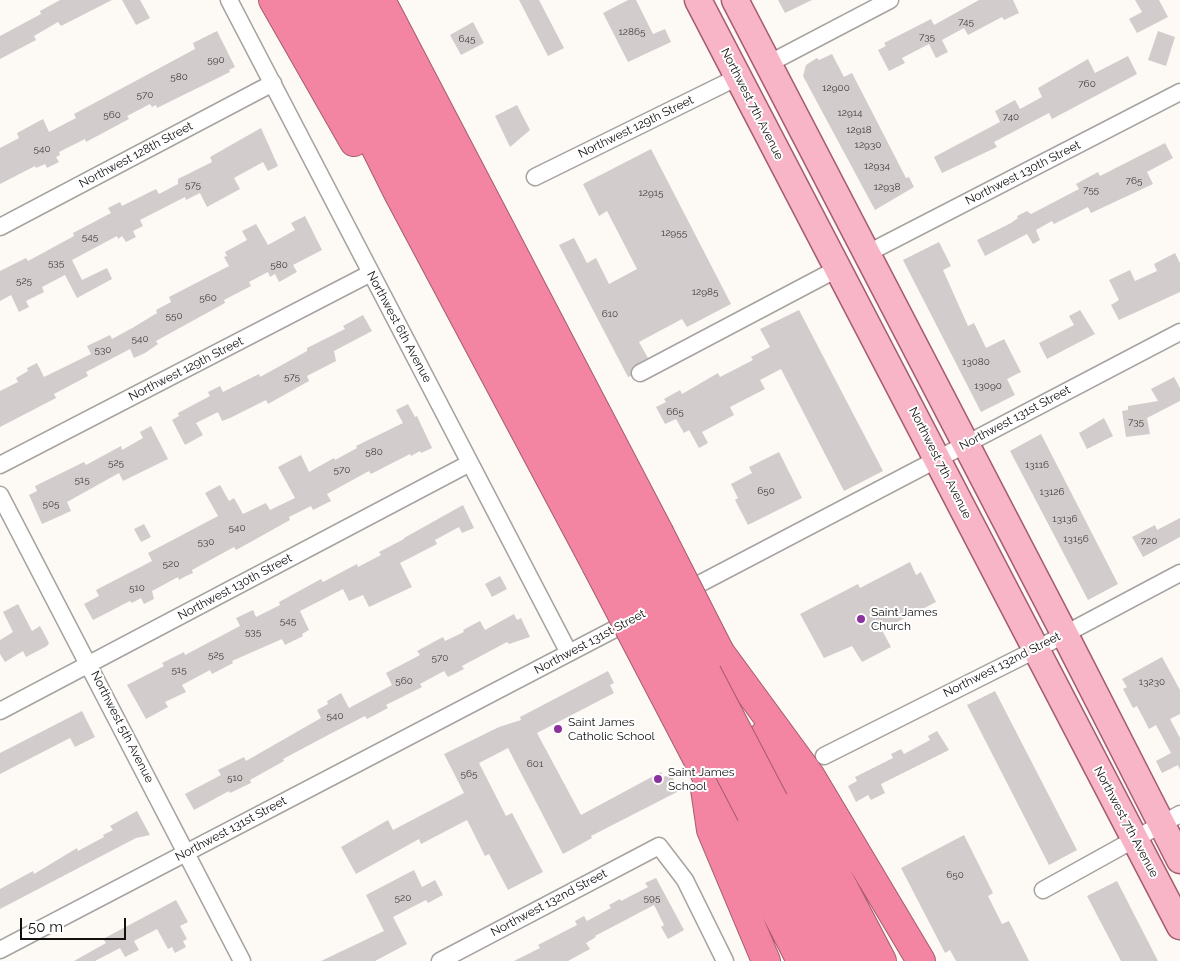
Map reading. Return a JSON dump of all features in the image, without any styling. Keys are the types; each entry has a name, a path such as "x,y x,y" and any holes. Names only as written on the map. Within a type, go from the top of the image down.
{"highway":[{"path":"273,0 366,163 399,195"},
{"path":"302,0 399,195 628,548 720,652 828,961"},
{"path":"327,0 628,548 771,799 857,961"},
{"path":"357,0 628,548"},
{"path":"381,0 462,154"},
{"path":"402,0 462,154 628,548 703,770 771,799 921,961"},
{"path":"766,961 771,799"},
{"path":"771,799 801,961"},
{"path":"771,799 882,961"}],"main road":[{"name":"Northwest 7th Avenue","path":"698,0 1180,926"},
{"path":"735,0 1064,633 1171,819 1180,860"},
{"path":"717,36 737,53 749,60 768,64"},
{"path":"738,77 791,109"},
{"path":"814,224 840,249 849,254 866,254"}],"street":[{"name":"Northwest 6th Avenue","path":"229,0 569,653"},
{"path":"768,64 890,0"},
{"name":"Northwest 129th Street","path":"535,177 738,77"},
{"name":"Northwest 128th Street","path":"0,227 273,83"},
{"name":"Northwest 130th Street","path":"866,254 1180,92"},
{"path":"640,373 837,269"},
{"name":"Northwest 129th Street","path":"0,465 371,273"},
{"name":"Northwest 131st Street","path":"0,950 1180,332"},
{"name":"Northwest 130th Street","path":"0,711 470,463"},
{"name":"Northwest 5th Avenue","path":"0,495 90,664 242,961"},
{"name":"Northwest 132nd Street","path":"771,799 1064,633 1180,573"},
{"path":"1043,890 1171,819"},
{"name":"Northwest 132nd Street","path":"440,961 659,846 684,880 725,961"}],"building":[{"path":"60,0 112,0 61,26 58,22 34,36 36,40 0,59 0,36 41,14 40,11"},
{"path":"122,0 140,0 150,18 136,25"},
{"path":"519,0 539,0 564,48 548,56"},
{"path":"628,0 636,0 653,34 665,29 671,42 628,62 603,13"},
{"path":"778,0 812,0 785,13"},
{"path":"979,0 1013,0 1019,13 1004,20 1002,17 968,35 964,28 942,40 948,52 936,58 929,44 902,58 905,63 889,71 878,50 886,46 884,43 931,19 934,25"},
{"path":"1135,0 1159,0 1168,17 1137,33 1129,19 1142,12"},
{"path":"473,22 484,43 461,55 450,35"},
{"path":"217,31 235,67 229,70 230,72 157,108 156,105 152,107 150,104 127,116 129,119 86,142 85,139 59,152 60,155 56,157 59,162 47,168 45,164 36,168 35,166 0,184 0,148 19,138 17,133 43,119 49,132 76,118 74,114 195,49 193,43"},
{"path":"1158,31 1175,37 1166,66 1148,60"},
{"path":"832,54 844,77 852,73 906,178 909,177 914,187 875,210 803,76 806,65 817,58 819,60"},
{"path":"1128,56 1137,74 1052,119 1049,113 994,142 997,147 942,173 934,157 1000,122 995,111 1015,100 1020,109 1042,97 1038,88 1088,59 1095,73"},
{"path":"517,105 530,130 510,147 495,116"},
{"path":"261,128 278,166 268,171 263,162 234,178 240,189 207,207 200,193 186,200 185,197 140,220 143,226 133,231 136,237 126,242 122,236 118,239 117,236 72,260 82,280 107,268 112,279 77,298 65,275 42,287 44,292 26,301 29,307 19,312 11,295 0,301 0,271 26,258 28,261 74,236 73,233 111,213 108,208 120,202 122,206 156,189 159,194 178,184 178,179 212,162 210,157"},
{"path":"1165,143 1173,158 1147,172 1153,184 1091,213 1088,207 1054,224 1052,221 1036,230 1040,240 1033,244 1027,234 985,256 977,240 1011,223 1018,218 1017,216 1027,211 1031,214 1079,189 1076,184 1098,172 1100,176"},
{"path":"651,149 731,304 687,327 682,319 639,342 648,358 632,367 631,376 628,377 559,245 574,238 587,263 596,258 609,284 637,269 607,211 599,216 583,184"},
{"path":"305,216 322,250 293,265 297,272 279,282 275,274 270,277 268,272 249,282 251,286 224,300 225,303 156,341 158,344 145,353 134,358 130,349 86,372 88,376 54,394 56,398 0,427 0,391 18,382 16,378 28,371 27,368 37,363 44,377 91,354 87,346 110,335 112,339 134,327 157,313 156,310 171,302 169,297 229,266 224,257 227,256 225,252 247,240 242,231 256,224 268,245 295,230 291,223"},
{"path":"939,242 951,266 943,270 968,326 974,323 986,348 1004,339 1021,372 1007,379 1015,395 981,412 903,260"},
{"path":"1175,253 1180,263 1180,292 1119,320 1111,305 1119,300 1109,280 1130,270 1135,281 1157,271 1154,264"},
{"path":"799,310 883,471 844,491 781,369 760,380 765,389 730,407 734,415 702,432 708,443 699,448 689,430 684,433 676,419 665,424 656,407 666,402 664,399 680,390 682,394 718,373 720,377 753,360 751,357 770,347 760,329"},
{"path":"1080,310 1095,334 1047,359 1039,343 1074,325 1069,316"},
{"path":"363,315 372,331 334,351 336,361 307,376 309,381 268,404 266,400 222,421 218,412 196,423 203,435 185,445 172,420 179,416 178,413 210,396 208,392 220,386 223,392 259,374 260,377 307,351 307,348 345,329 343,326"},
{"path":"1174,377 1180,388 1180,401 1147,418 1150,434 1126,437 1122,411 1128,410 1128,406 1158,401 1151,389"},
{"path":"408,404 415,417 417,416 432,448 411,456 410,454 371,474 369,471 327,494 331,501 313,510 311,506 289,517 290,520 236,550 234,547 192,570 193,573 179,580 178,577 152,591 154,599 144,604 141,598 132,603 130,601 93,620 84,604 99,596 96,590 152,561 148,553 218,516 205,493 220,485 229,501 234,498 243,514 266,503 270,510 295,498 278,467 301,455 309,472 334,458 335,460 357,448 356,446 403,423 396,410"},
{"path":"1104,418 1113,436 1087,449 1079,433"},
{"path":"151,426 168,459 123,481 119,473 67,502 71,511 42,524 29,495 37,491 35,486 84,462 86,465 121,446 122,450 143,438 140,432"},
{"path":"1041,434 1118,584 1088,600 1010,451"},
{"path":"779,452 802,498 748,525 735,500 738,498 731,484 752,473 749,467"},
{"path":"463,505 474,528 462,533 459,527 435,540 437,544 400,563 412,587 369,607 363,595 349,601 343,589 300,611 309,630 302,634 303,636 285,645 282,639 232,661 233,663 212,674 210,670 182,685 186,692 165,702 168,707 146,719 127,685 164,666 162,663 184,652 185,655 240,626 236,618 253,610 256,617 280,605 279,602 321,579 323,582 357,564 358,567 381,555 379,552"},
{"path":"1180,518 1180,537 1143,557 1132,537 1155,525 1157,530"},
{"path":"144,524 151,537 141,542 134,529"},
{"path":"910,562 916,575 921,572 936,602 882,630 891,647 862,662 852,646 824,658 800,614 858,584 860,588"},
{"path":"500,576 507,589 492,597 485,584"},
{"path":"18,604 32,631 40,626 49,643 47,646 26,657 23,651 5,662 0,654 0,640 13,632 3,612"},
{"path":"514,614 517,620 521,618 530,637 509,644 507,642 462,666 464,669 448,677 444,671 420,684 422,687 386,705 388,708 367,719 365,716 330,734 283,759 284,761 250,780 251,783 230,793 229,791 194,810 185,794 221,775 218,770 244,757 246,761 321,718 317,710 328,704 327,701 341,693 349,708 392,685 386,673 420,655 417,651 443,637 445,641 464,632 463,630 480,621 485,630"},
{"path":"1162,657 1180,690 1180,714 1170,719 1180,738 1180,770 1178,765 1162,773 1156,761 1171,753 1156,725 1149,729 1137,706 1133,708 1123,689 1127,687 1122,679"},
{"path":"608,671 614,683 610,685 614,693 537,733 581,815 661,772 663,777 671,774 679,791 591,836 592,838 563,854 508,748 479,763 506,816 512,813 543,872 508,890 489,854 485,856 467,820 421,844 419,839 356,874 341,847 388,820 393,830 464,793 444,754 499,727 521,720 520,717"},
{"path":"995,691 1077,850 1049,865 967,705"},
{"path":"82,711 95,737 75,747 70,738 0,774 0,753"},
{"path":"937,731 949,750 881,784 885,793 871,800 868,795 856,802 848,786 857,781 855,777 893,758 891,754 901,749 904,754 930,740 928,736"},
{"path":"137,811 150,835 136,838 0,909 0,889 33,871 34,874 77,848 78,851 104,837 103,835 113,830 110,826"},
{"path":"964,835 993,893 988,896 1002,924 1009,921 1029,961 956,961 950,950 945,953 901,868"},
{"path":"414,870 422,887 435,880 443,895 428,903 426,900 393,917 407,944 375,961 321,961 384,931 366,895"},
{"path":"656,878 684,930 668,939 661,927 664,925 654,905 595,936 586,943 590,949 568,961 514,961 540,948 538,945 577,925 575,921 584,916 587,921 611,908 609,905 648,887 645,883"},
{"path":"1117,881 1158,961 1121,961 1087,896"},
{"path":"176,900 188,922 180,926 187,939 183,941 186,947 175,953 172,947 168,949 157,929 134,941 139,950 125,957 120,948 95,961 74,961 106,943 103,939"}],"place":[{"name":"Saint James Church","path":"861,619"},
{"name":"Saint James Catholic School","path":"558,729"},
{"name":"Saint James School","path":"658,779"}]}
